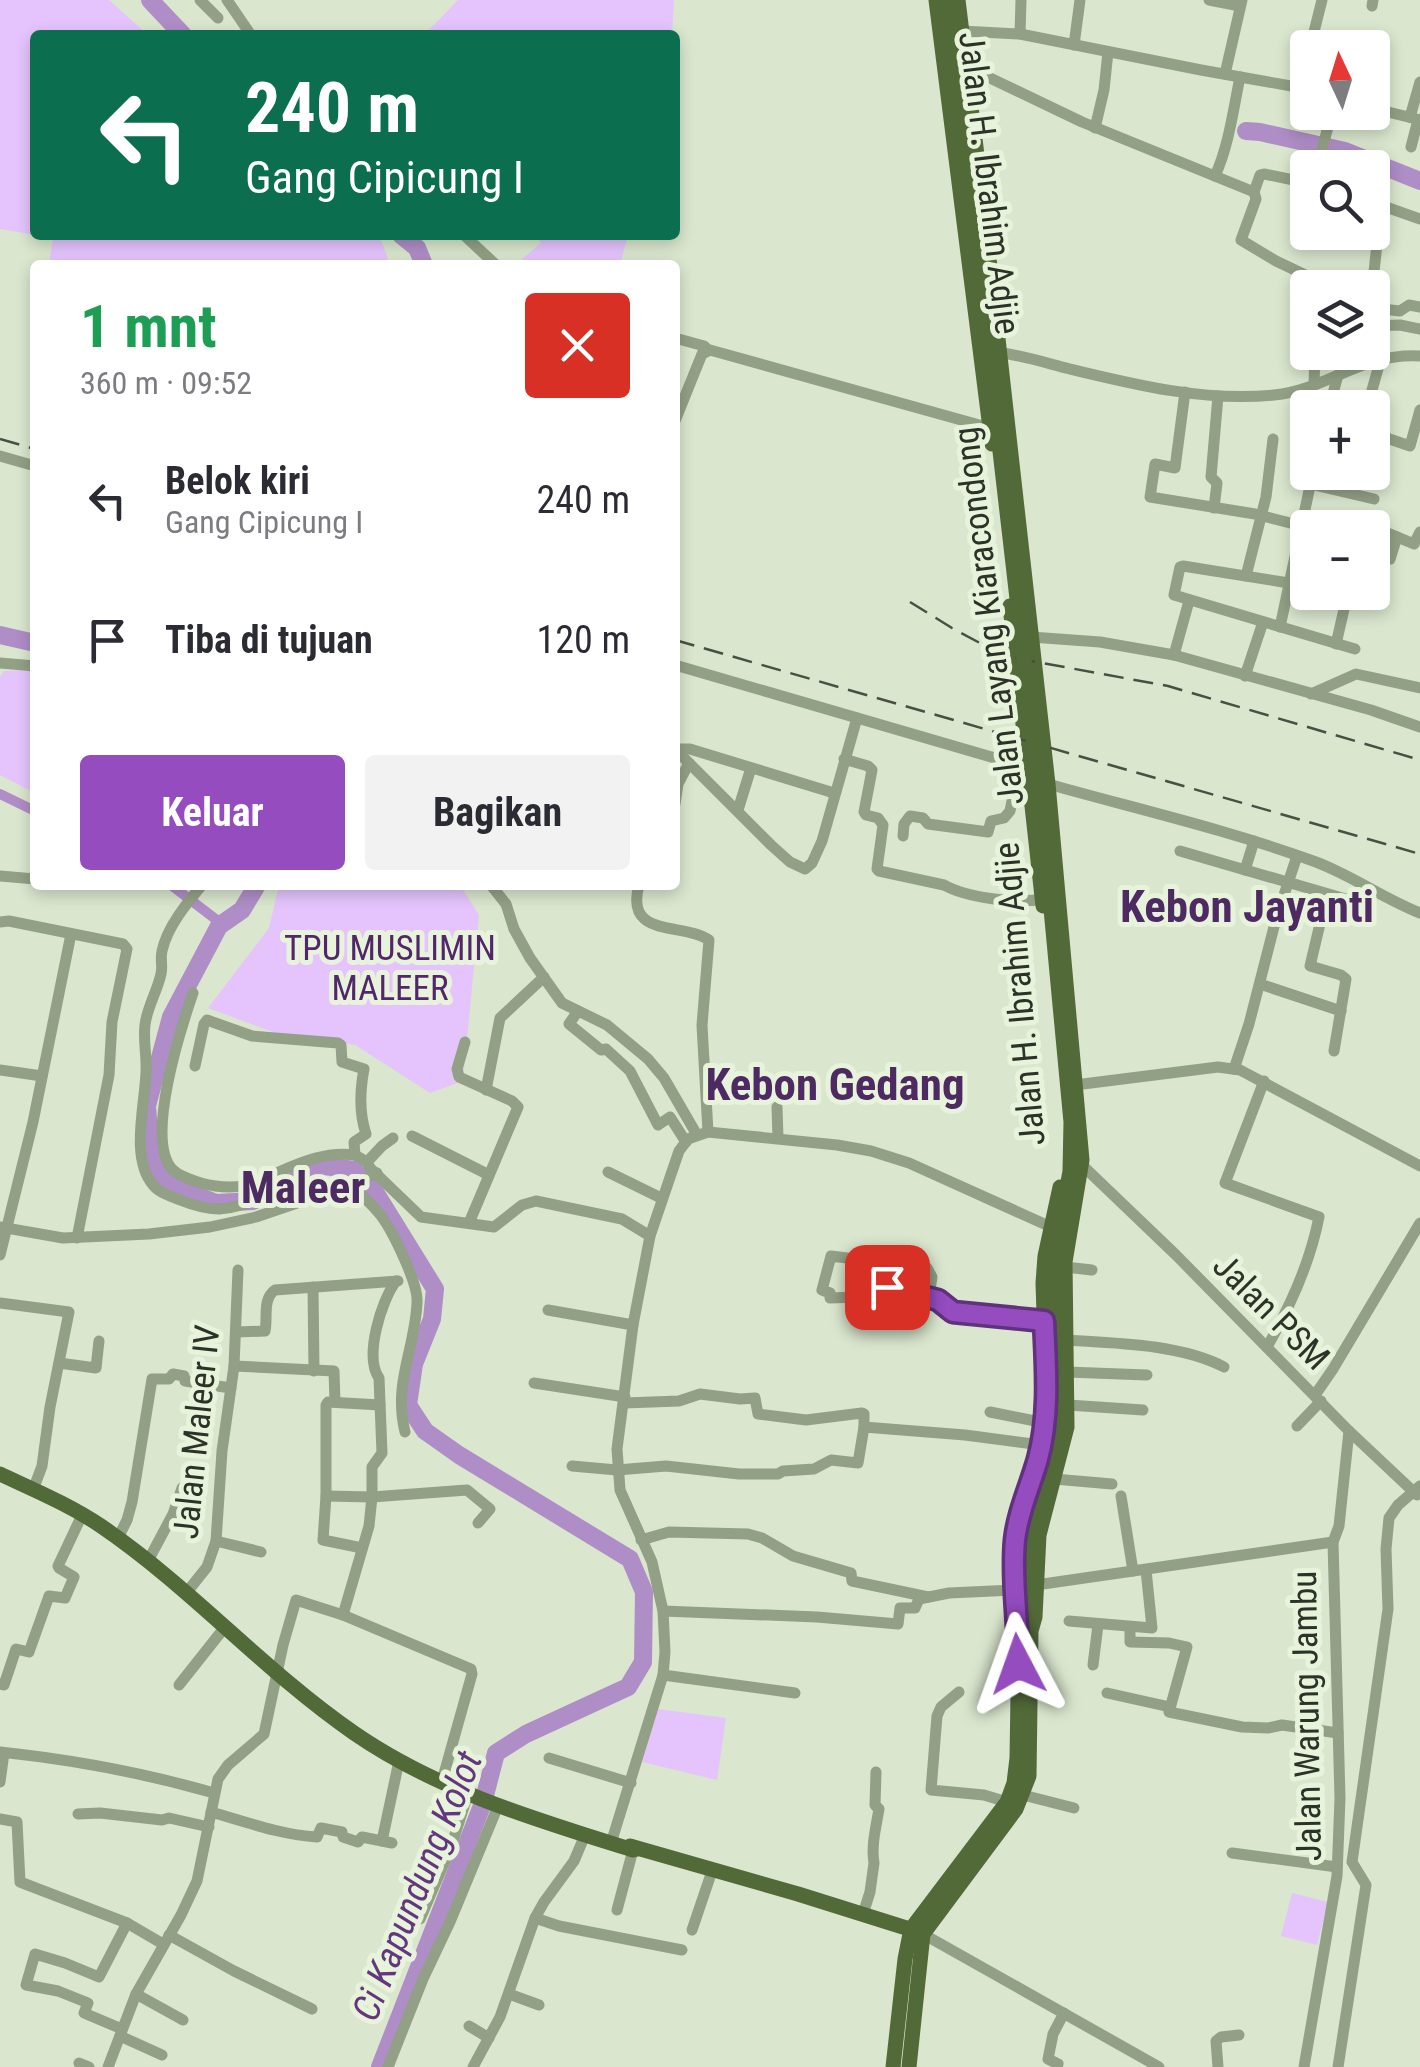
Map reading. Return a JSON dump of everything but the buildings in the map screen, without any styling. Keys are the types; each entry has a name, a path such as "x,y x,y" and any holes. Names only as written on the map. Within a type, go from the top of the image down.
{"main road":[{"name":"Jalan Layang Kiaracondong","path":"937,0 956,37"},
{"name":"Jalan H. Ibrahim Adjie","path":"917,1931 1016,1809 1029,1776 1025,1630 1014,1590 1014,1561 1018,1518 1045,1423 1043,1283 1050,1227 1064,1166 1071,1093 1036,677 990,428 937,0"},
{"path":"948,0 956,37"},
{"name":"Jalan Layang Kiaracondong","path":"958,0 956,37 1041,805 1071,1122 1070,1171 1055,1255 1054,1436 1025,1543 1025,1630"},
{"name":"Jalan H. Ibrahim Adjie","path":"893,2067 905,1960 917,1931 1007,1802 1014,1783 1025,1630 1035,1617 1039,1535 1065,1443 1065,1267 1081,1166 1042,899 1018,678 999,352 967,67 956,37"},
{"path":"1018,678 1036,677"},
{"path":"1064,1166 1069,1180 1081,1166"},
{"path":"0,1474 120,1533 278,1675 353,1732 400,1761 472,1796 582,1834 917,1931 909,2067"},
{"path":"582,1834 635,1850"},
{"path":"748,1881 888,1927 897,1936 905,1960"}],"street":[{"path":"200,0 218,18"},
{"path":"227,0 248,30"},
{"path":"1020,34 1021,0"},
{"path":"1074,45 1080,0"},
{"path":"1209,0 1241,3 1225,74"},
{"path":"1314,30 1322,0"},
{"path":"956,37 1020,34 1290,85"},
{"path":"1095,128 1108,52"},
{"path":"967,67 1095,128 1254,192"},
{"path":"1215,176 1228,144 1240,77"},
{"path":"1411,147 1420,82"},
{"path":"1390,112 1416,119"},
{"path":"1290,180 1260,176 1242,242 1297,270"},
{"path":"1390,208 1420,219"},
{"path":"469,240 491,260"},
{"path":"1390,310 1420,308"},
{"path":"1390,325 1420,329"},
{"path":"680,339 990,428"},
{"path":"680,407 702,354 708,350"},
{"path":"980,354 999,352 1135,385 1218,396 1275,395 1314,385 1348,370"},
{"path":"1390,355 1420,356"},
{"path":"1314,385 1315,370"},
{"path":"1334,390 1338,375"},
{"path":"1184,392 1175,468 1154,464 1150,497 1290,523"},
{"path":"1214,508 1217,482 1211,477 1218,396"},
{"path":"1390,439 1410,446 1420,410"},
{"path":"1246,576 1262,516 1273,440"},
{"path":"0,456 30,465"},
{"path":"1347,490 1374,499"},
{"path":"1390,535 1414,544 1420,532"},
{"path":"1390,559 1398,537"},
{"path":"1289,583 1182,566 1174,595 1355,650"},
{"path":"1280,626 1290,579"},
{"path":"1174,655 1189,601"},
{"path":"1336,644 1344,610"},
{"path":"1245,676 1263,622"},
{"path":"1031,637 1100,642 1174,655 1420,727"},
{"path":"2,666 30,666"},
{"path":"680,667 1029,768"},
{"path":"1311,694 1356,674 1420,688"},
{"path":"680,754 771,845 805,870 822,842 857,718"},
{"path":"680,749 834,793"},
{"path":"844,759 872,770 864,814 878,818 883,825 879,872 981,896 1022,902 1042,899"},
{"path":"680,780 689,763"},
{"path":"738,810 751,768"},
{"path":"1048,784 1254,841 1350,876 1390,901 1420,913"},
{"path":"903,836 904,824 910,816 922,818 928,824 988,832 991,821 1004,818 1012,800 1033,798"},
{"path":"1245,870 1254,841"},
{"path":"1180,851 1356,902"},
{"path":"1234,1068 1297,856"},
{"path":"0,876 30,879"},
{"path":"198,890 166,941 160,980 147,1013 142,1164 158,1190 191,1204 228,1210 277,1195 287,1206"},
{"path":"495,890 505,902 514,929 562,1003 607,1025 648,1059 664,1078 697,1136"},
{"path":"612,1840 663,1674 665,1652 664,1611 652,1562 623,1500 617,1449 633,1325 650,1236 679,1151 697,1136 708,973 708,940 650,924 638,910 638,890"},
{"path":"1327,894 1310,966 1345,978 1334,1052"},
{"path":"0,922 127,947 112,1022 110,1074 77,1238"},
{"path":"0,1255 3,1227 42,1076 71,934"},
{"path":"486,1090 500,1018 544,977"},
{"path":"1260,984 1342,1011"},
{"path":"193,993 168,1080 164,1110 164,1155 174,1172 195,1182 232,1188 327,1154 355,1155 368,1162 422,1217 494,1227 522,1205 536,1201 622,1219 650,1236"},
{"path":"578,1011 569,1024 630,1071 658,1125 670,1117 697,1136 778,1138 854,1148 909,1162 1050,1227"},
{"path":"195,1066 207,1020 252,1036 341,1045 342,1062 364,1069 361,1118 366,1134 354,1142 355,1155"},
{"path":"465,1042 458,1074 470,1084 518,1106 468,1223"},
{"path":"1071,1093 1206,1068 1234,1068 1420,1166"},
{"path":"0,1070 42,1076"},
{"path":"1264,1082 1225,1183 1319,1218 1304,1271 1266,1347"},
{"path":"777,1107 778,1138"},
{"path":"412,1136 489,1174"},
{"path":"368,1162 393,1138"},
{"name":"Jalan PSM","path":"1081,1166 1167,1246 1349,1430 1418,1492"},
{"path":"608,1172 662,1198"},
{"path":"3,1227 77,1238 210,1226 244,1220 376,1174"},
{"path":"356,1183 382,1218 418,1298 403,1374 405,1432"},
{"path":"1297,1426 1318,1398 1420,1223"},
{"path":"929,1297 932,1277 927,1268 831,1256 822,1290 830,1292 830,1298 856,1297 862,1287 887,1287 938,1300 953,1312 1044,1321"},
{"path":"1065,1267 1092,1270"},
{"name":"Jalan Maleer IV","path":"187,1592 207,1567 216,1542 222,1451 237,1332 238,1270"},
{"path":"237,1332 264,1332 267,1300 275,1290 413,1280"},
{"path":"343,1615 369,1526 372,1468 382,1453 379,1378 372,1368 373,1348 388,1291 396,1282"},
{"path":"312,1287 314,1371"},
{"path":"0,1304 69,1312 42,1466 33,1490"},
{"path":"548,1310 633,1325"},
{"path":"1066,1340 1143,1345 1224,1367"},
{"path":"59,1363 96,1368 99,1341"},
{"path":"234,1366 335,1372 335,1402"},
{"path":"1067,1372 1146,1375"},
{"path":"120,1533 132,1502 152,1379 169,1379 173,1374 184,1376 185,1380 231,1388"},
{"path":"534,1383 624,1400 679,1401 700,1394 755,1398 758,1414 804,1419 865,1416 860,1462 831,1460 778,1474 751,1475 666,1466 617,1470 572,1466"},
{"path":"362,1548 324,1542 326,1406 328,1402 380,1405"},
{"path":"1068,1405 1143,1410"},
{"path":"990,1412 1045,1423"},
{"path":"864,1427 1041,1444"},
{"path":"1332,1542 1338,1526 1349,1430"},
{"path":"1054,1478 1112,1484"},
{"path":"148,1561 182,1488"},
{"path":"326,1496 467,1490 490,1509 478,1523"},
{"path":"1338,2067 1366,1886 1352,1862 1388,1609 1386,1534 1392,1512 1418,1492"},
{"path":"1069,1622 1152,1628 1120,1496"},
{"path":"0,1684 4,1685 16,1649 29,1652 49,1596 65,1598 74,1578 58,1566 82,1515"},
{"path":"640,1543 669,1532 755,1536 793,1556 850,1573 852,1581 932,1597"},
{"path":"216,1542 261,1552"},
{"name":"Jalan Warung Jambu","path":"1036,1585 1332,1542 1338,1733 1337,1867 1330,1928 1304,2067"},
{"path":"664,1611 899,1624 900,1608 915,1608 918,1600 958,1592 1014,1590"},
{"path":"108,2067 136,1994 197,1881 218,1778 264,1734 296,1600 343,1615 471,1669 442,1781"},
{"path":"1093,1665 1098,1624"},
{"path":"179,1685 225,1627"},
{"path":"1130,1628 1130,1642 1187,1646 1169,1712 1242,1727 1282,1725 1338,1733"},
{"path":"663,1674 795,1693"},
{"path":"958,1692 937,1716 931,1790 984,1795 1007,1802"},
{"path":"1106,1693 1170,1707"},
{"path":"0,1782 2,1752 98,1764 214,1793"},
{"path":"549,1758 631,1782"},
{"path":"211,1812 310,1837 318,1838 324,1828 342,1832 343,1838 358,1842 360,1837 387,1842 400,1761"},
{"path":"863,1914 870,1892 879,1809 875,1805 876,1772"},
{"path":"420,1918 472,1796"},
{"path":"1023,1796 1074,1808"},
{"path":"388,2067 496,1805"},
{"path":"78,1814 169,1818 208,1826"},
{"path":"0,1819 18,1822 20,1882 166,1939 312,2008"},
{"path":"473,2067 509,1994 535,1918 574,1862 582,1834"},
{"path":"617,1910 635,1850"},
{"path":"1232,1852 1337,1867"},
{"path":"692,1930 712,1871"},
{"path":"535,1918 682,1950"},
{"path":"128,1923 99,1977 35,1954 26,1984 58,1990 88,2004 84,2014 162,2055"},
{"path":"917,1931 1159,2067"},
{"path":"136,1994 184,2020"},
{"path":"509,1994 540,2005"},
{"path":"1058,2067 1048,2059 1053,2034 1064,2012"},
{"path":"469,2026 489,2038"},
{"path":"1218,2067 1216,2042 1240,2035"}],"green space":[{"path":"0,0 109,0 142,30 30,30 30,234 0,229"},
{"path":"458,0 674,0 672,30 429,30"},
{"path":"53,240 380,240 388,260 50,260"},
{"path":"538,240 627,240 621,260 521,260 541,243"},
{"path":"30,670 30,790 0,775 0,677 4,671"},
{"name":"TPU MUSLIMIN MALEER","path":"278,890 463,890 479,915 463,1081 430,1093 355,1045 273,1032 208,1008 269,928"},
{"path":"658,1709 726,1718 717,1780 642,1762"},
{"path":"1292,1893 1328,1902 1317,1945 1281,1936"}],"waterway":[{"path":"150,0 178,30"},
{"path":"1246,131 1345,151 1420,181"},
{"path":"407,240 417,248 422,260"},
{"name":"Ci Kapundung Kolot","path":"0,635 30,642"},
{"path":"0,794 30,809"},
{"path":"178,890 222,924"},
{"name":"Ci Kapundung Kolot","path":"254,890 242,910 219,926 171,1017 147,1106 151,1156 164,1182 216,1203 253,1201 325,1166 354,1170 375,1192 435,1289 432,1319 414,1364 408,1405 425,1431 630,1559 644,1592 643,1662 628,1687 526,1734 496,1753 483,1803 380,2067"}],"railway":[{"path":"0,439 30,448"},
{"path":"910,602 1004,656 1168,686 1420,760"},
{"path":"680,641 1420,854"}],"district":[{"name":"Kebon Jayanti","path":"1247,906"},
{"name":"Kebon Gedang","path":"835,1084"},
{"name":"Maleer","path":"303,1187"}],"route":[{"path":"887,1287 938,1300 953,1312 1044,1321 1045,1423 1015,1540 1018,1664"}]}
